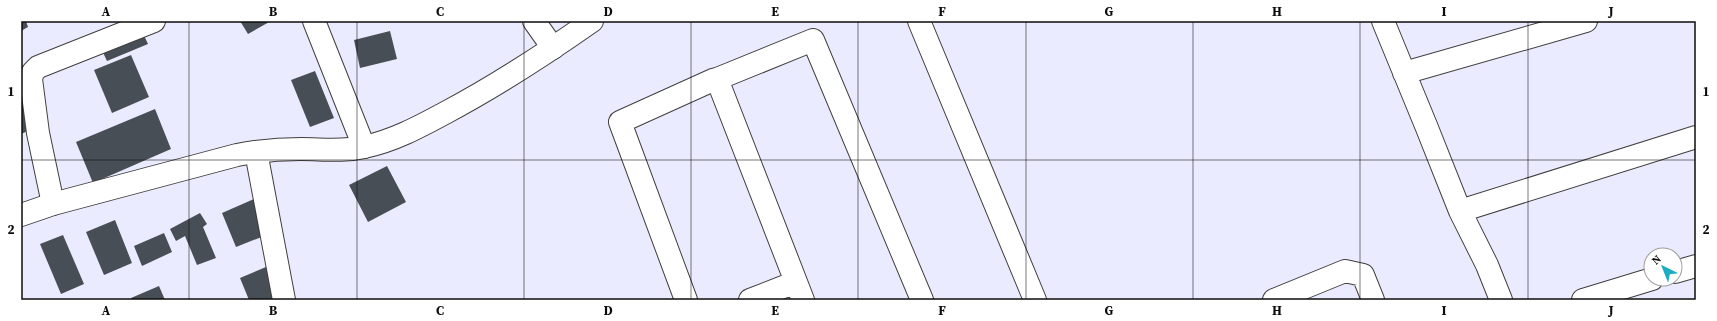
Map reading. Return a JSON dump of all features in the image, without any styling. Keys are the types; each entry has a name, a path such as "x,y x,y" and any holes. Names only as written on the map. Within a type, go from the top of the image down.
{"street":[{"path":"53,204 38,133 31,79 33,72 38,67 113,29 154,21"},
{"path":"314,21 364,147"},
{"path":"534,21 552,48"},
{"path":"21,215 53,204 237,155 256,152 301,149 345,151 392,140 475,98 592,21"},
{"path":"919,21 1035,300"},
{"path":"1382,21 1460,212 1487,265 1501,300"},
{"path":"1404,73 1586,21"},
{"path":"686,300 620,122 713,80 813,40 922,300"},
{"path":"717,79 800,291 750,300"},
{"path":"1460,212 1696,136"},
{"path":"256,152 284,300"},
{"path":"1683,270 1696,266"},
{"path":"1274,300 1345,271 1363,275 1373,300"},
{"path":"1582,300 1643,282"}],"building":[{"path":"21,21 26,21 28,27 21,31"},
{"path":"240,21 271,21 248,34"},
{"path":"141,29 148,44 107,61 100,46"},
{"path":"390,31 397,59 360,68 354,40"},
{"path":"131,55 149,97 112,113 94,70"},
{"path":"315,71 334,118 310,127 291,80"},
{"path":"21,94 35,128 21,134"},
{"path":"155,109 171,149 93,183 76,142"},
{"path":"387,166 406,202 368,222 349,185"},
{"path":"254,199 269,234 236,247 222,213"},
{"path":"200,213 207,224 203,227 216,258 197,265 185,236 176,241 170,229"},
{"path":"115,220 132,263 104,275 86,232"},
{"path":"164,233 172,252 142,266 134,246"},
{"path":"63,235 84,284 61,294 40,244"},
{"path":"266,267 278,297 271,300 249,300 240,278"},
{"path":"159,286 165,300 132,300 131,298"}]}
